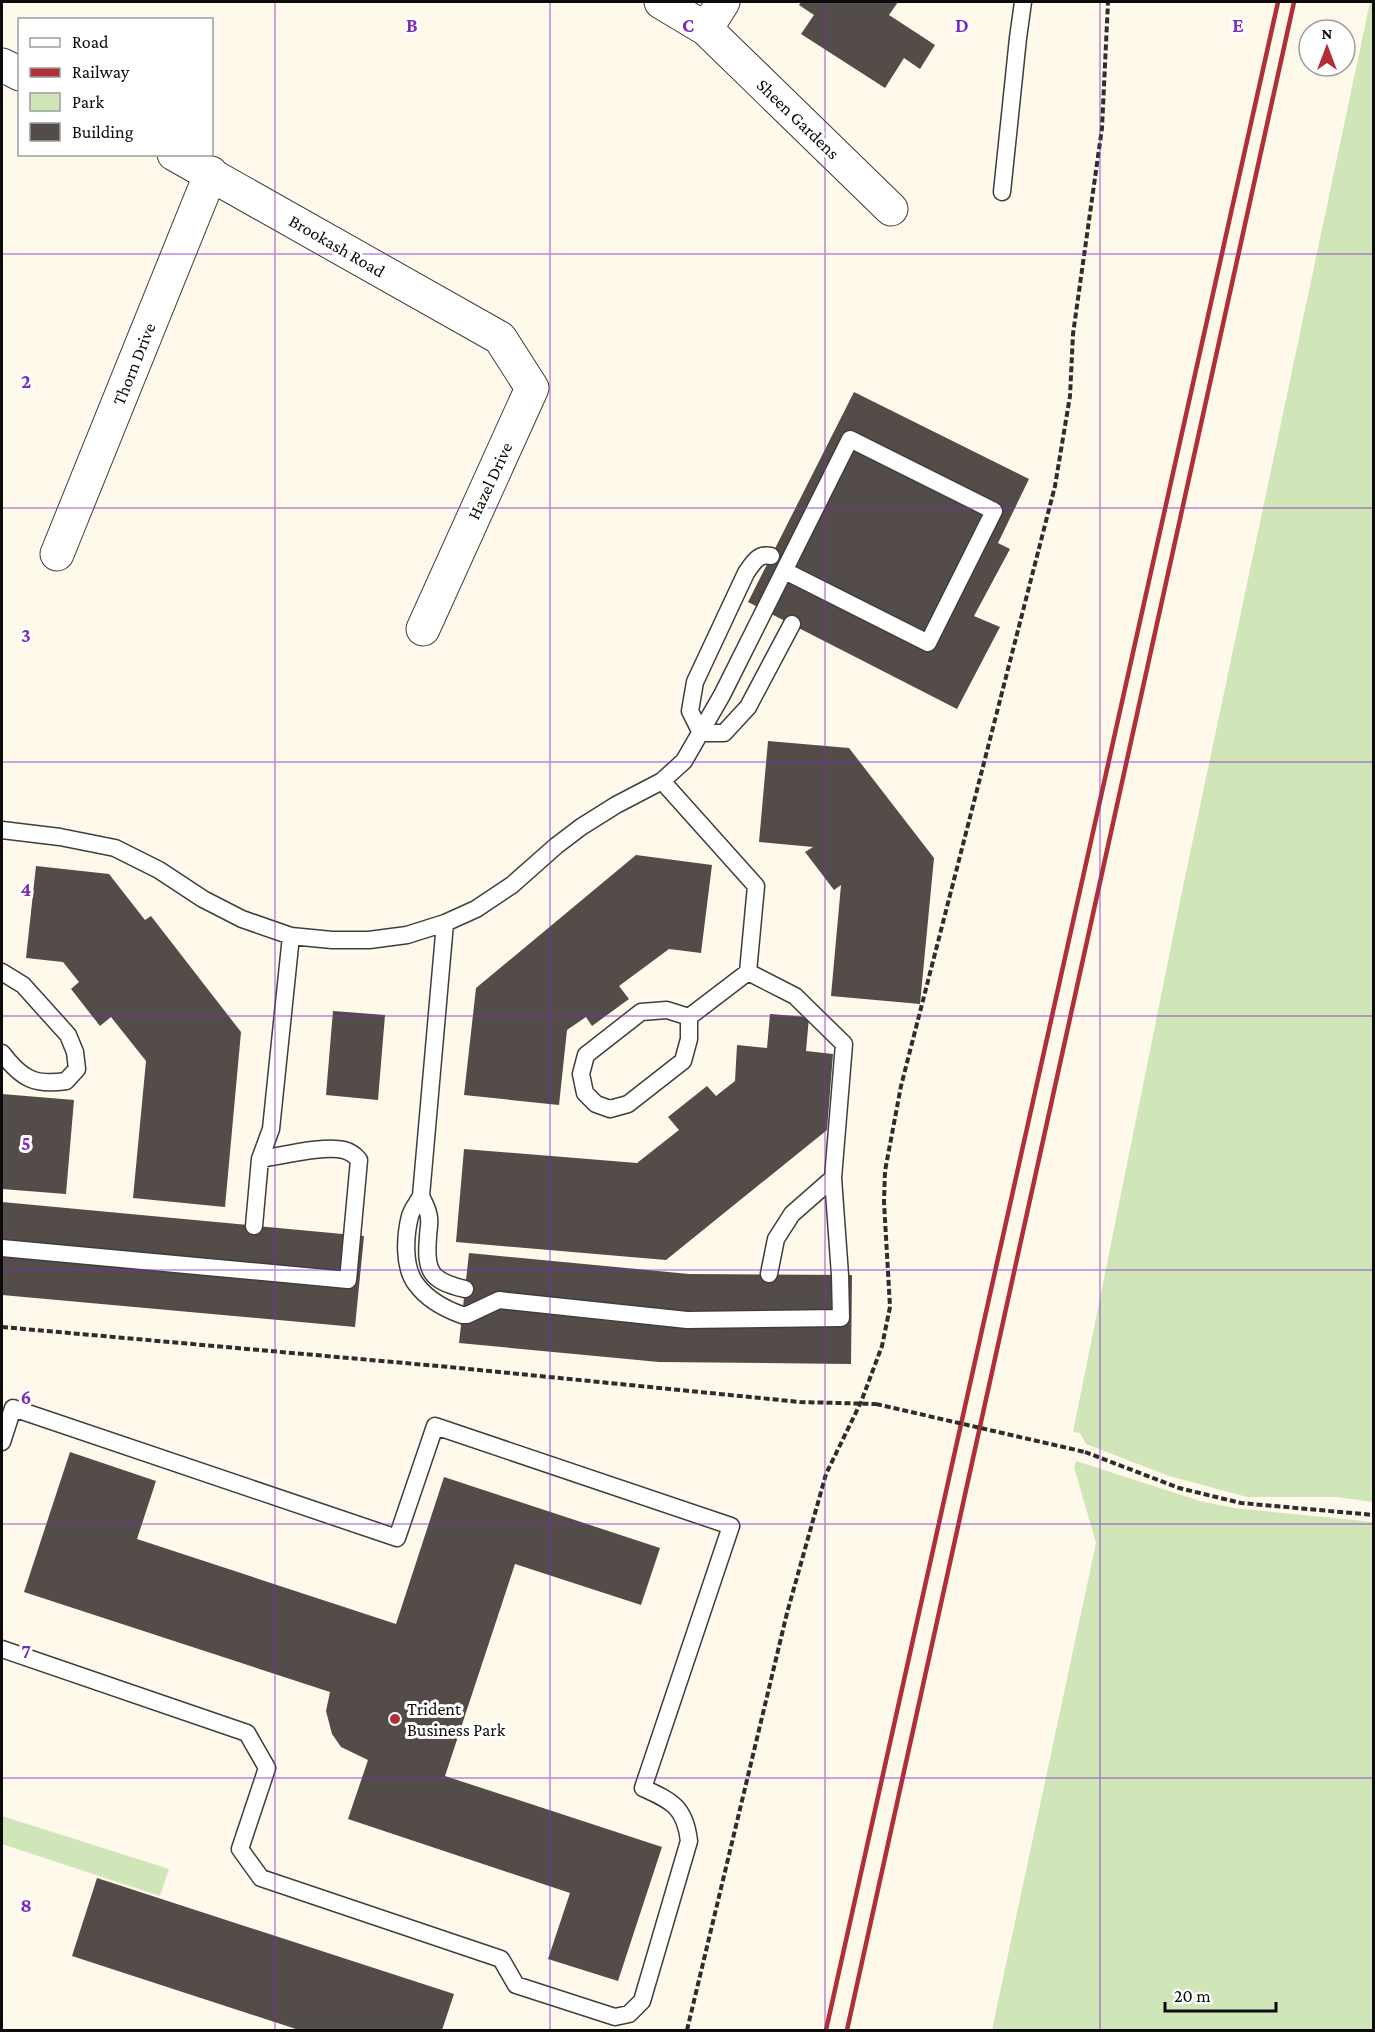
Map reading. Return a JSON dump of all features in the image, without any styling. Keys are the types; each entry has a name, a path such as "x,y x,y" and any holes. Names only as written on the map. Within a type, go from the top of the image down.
{"street":[{"name":"Sheen Gardens","path":"661,2 706,29 891,209"},
{"path":"706,29 723,2"},
{"path":"2,64 18,73"},
{"name":"Brookash Road","path":"178,156 500,338"},
{"name":"Thorn Drive","path":"57,554 211,173"},
{"name":"Hazel Drive","path":"423,628 532,388 500,338"}],"lane":[{"path":"1002,192 1017,38 1023,2"},
{"path":"2,830 60,837 115,848 144,862 203,899 242,919 291,936 332,940 369,940 407,935 445,923 476,909 512,885 581,827 616,805 662,781 684,761 785,572 850,439 994,511 928,643 785,572"},
{"path":"701,733 690,711 695,682 746,573 757,558 765,555 771,556"},
{"path":"701,733 724,733 748,707 792,624"},
{"path":"662,781 756,886 748,972 689,1017"},
{"path":"445,923 422,1196 429,1217 426,1258 429,1270 437,1279 449,1286 465,1289"},
{"path":"254,1226 260,1159 271,1129 291,936"},
{"path":"2,972 23,985 68,1035 75,1052 77,1069 66,1081 48,1084 30,1079 14,1069 2,1053"},
{"path":"422,1196 411,1214 407,1237 407,1262 414,1283 429,1298 462,1315 467,1315 499,1300 687,1320 841,1318 832,1178 844,1044 795,996 748,972"},
{"path":"667,1010 689,1017 689,1039 682,1061 628,1104 610,1108 596,1104 585,1093 581,1074 586,1055 640,1012 667,1010"},
{"path":"2,1248 348,1280 359,1160 354,1154 343,1149 325,1149 260,1159"},
{"path":"769,1274 777,1239 792,1214 832,1178"},
{"path":"2,1442 13,1408 397,1538 435,1426 731,1526 643,1788 668,1800 678,1808 687,1825 689,1841 642,2001 629,2014 615,2018 516,1985 501,1959 261,1878 240,1849 267,1768 247,1732 2,1649"}],"path":[{"path":"687,2031 786,1613 826,1474 861,1402 882,1346 891,1307 884,1191 885,1171 901,1086 1055,486 1070,396 1073,334 1102,128 1108,2"},
{"path":"2,1326 800,1402 876,1404 1085,1452 1179,1488 1241,1503 1374,1515"}],"green space":[{"path":"1370,2 1374,2 1373,1502 1337,1497 1247,1497 1169,1476 1086,1444 1080,1433 1073,1432 1184,882 1354,78 1357,78 1357,64"},
{"path":"1076,1461 1200,1501 1234,1508 1373,1522 1373,2030 992,2030 1096,1543 1074,1467"},
{"path":"2,1816 169,1869 160,1896 2,1844"}],"building":[{"path":"801,2 898,2 889,15 935,45 920,69 904,58 885,88 801,34 814,15 799,5"},
{"path":"854,392 1029,479 998,543 1010,549 974,616 1000,627 957,709 748,602"},
{"path":"768,741 849,748 934,858 920,1004 831,996 841,885 834,890 805,852 813,847 759,842"},
{"path":"636,855 712,865 701,953 669,949 619,986 629,999 592,1026 586,1017 567,1030 559,1105 464,1095 476,988"},
{"path":"36,866 109,874 145,920 151,916 241,1032 225,1207 133,1198 146,1061 111,1017 100,1026 71,989 79,982 63,962 26,958"},
{"path":"333,1011 385,1015 378,1100 326,1095"},
{"path":"770,1014 809,1017 806,1051 833,1054 827,1130 666,1260 456,1242 464,1149 637,1163 679,1130 668,1117 707,1086 716,1096 735,1081 737,1045 767,1048"},
{"path":"2,1094 74,1100 66,1194 2,1189"},
{"path":"2,1202 364,1236 355,1327 2,1295"},
{"path":"469,1253 689,1274 852,1275 851,1364 659,1362 459,1343"},
{"name":"Trident Business Park","path":"70,1452 156,1481 137,1539 396,1624 444,1477 660,1548 641,1605 515,1564 445,1776 662,1847 618,1981 548,1959 570,1893 348,1819 368,1760 341,1747 332,1734 326,1711 330,1692 24,1592"},
{"path":"97,1878 454,1994 442,2030 299,2030 72,1956"}],"railway":[{"path":"826,2030 1278,2"},
{"path":"847,2030 1294,2"}],"place":[{"name":"Trident Business Park","path":"395,1719"}]}
